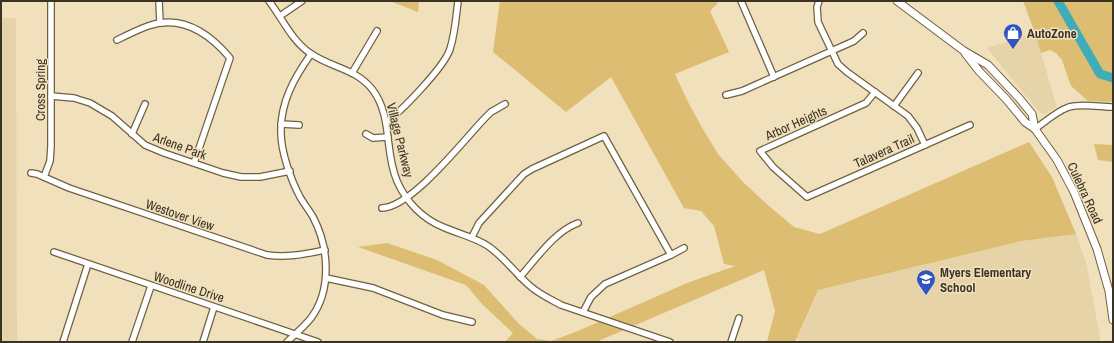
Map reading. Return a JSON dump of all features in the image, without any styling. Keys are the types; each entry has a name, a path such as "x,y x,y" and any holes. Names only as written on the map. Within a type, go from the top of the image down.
{"main road":[{"name":"Culebra Road","path":"897,1 964,51 988,65 1032,114 1036,129 1074,192 1098,249 1109,290 1113,320"},
{"name":"Culebra Road","path":"964,51 979,71 1006,99 1025,122 1036,129"}],"street":[{"name":"Cross Spring","path":"44,177 50,161 51,1"},
{"path":"158,1 160,23"},
{"name":"Village Parkway","path":"269,1 296,41 311,54 352,73 365,82 374,93 382,105 394,173 406,197 420,212 444,228 472,238 488,247 498,254 534,289 550,299 670,342"},
{"path":"280,16 302,1"},
{"path":"386,122 399,113 447,58 452,41 458,1"},
{"path":"741,1 774,77"},
{"path":"819,1 817,7 818,22 838,64 912,120 925,145"},
{"path":"117,40 148,26 160,23 182,24 203,32 214,40 230,58 194,163"},
{"path":"352,73 377,31"},
{"path":"726,95 742,91 831,52 854,41 863,33"},
{"path":"287,342 312,317 321,296 326,278 325,250 318,228 300,197 290,171 282,141 281,124 284,106 298,73 311,54"},
{"path":"894,106 918,73"},
{"name":"Arbor Heights","path":"807,197 773,167 760,151 866,103 875,92"},
{"name":"Arlene Park","path":"51,96 74,98 97,106 112,116 140,141 152,149 231,175 250,178 270,176 290,171"},
{"path":"132,134 145,104"},
{"path":"382,208 395,205 427,181 491,112 505,104"},
{"path":"1036,129 1061,110 1070,107 1113,107"},
{"path":"281,124 299,125"},
{"name":"Talavera Trail","path":"807,197 970,125"},
{"path":"366,134 373,138 388,137"},
{"path":"472,238 479,223 524,174 604,136 672,255"},
{"name":"Westover View","path":"31,173 69,188 267,255 291,257 325,250"},
{"path":"520,277 557,236 565,229 578,223"},
{"path":"583,312 590,297 605,284 672,255 684,248"},
{"name":"Woodline Drive","path":"54,252 150,286 318,342"},
{"path":"63,342 88,264"},
{"path":"326,278 373,288 443,315 472,322"},
{"path":"132,342 150,286"},
{"path":"203,342 214,307"},
{"path":"730,342 739,318"}],"shaded area":[{"path":"390,1 419,1 418,12"},
{"path":"500,1 717,1 717,4 710,11 729,52 675,74 688,102 718,154 743,182 794,227 820,234 1029,142 1052,177 1076,234 1022,241 818,290 795,342 767,342 775,311 764,270 596,342 505,342 513,333 482,304 466,285 358,247 387,243 437,260 484,285 518,323 537,339 551,341 578,331 687,283 735,266 724,264 714,226 701,211 684,208 611,77 566,112 493,52"},
{"path":"1023,1 1113,1 1113,102 1088,101 1071,86 1062,60 1056,53 1050,50 1041,53"},
{"path":"1,18 16,18 17,342 1,342"},
{"path":"1035,33 1057,107 1044,114 1039,112 987,48"},
{"path":"1094,144 1113,145 1113,162 1098,160"},
{"name":"Myers Elementary School","path":"1076,234 1086,262 1101,342 804,342 797,339 818,290 1022,241"}],"waterway":[{"path":"1058,1 1100,74 1113,78"}],"place":[{"name":"AutoZone","path":"1013,50"},
{"name":"Myers Elementary School","path":"926,296"}]}
